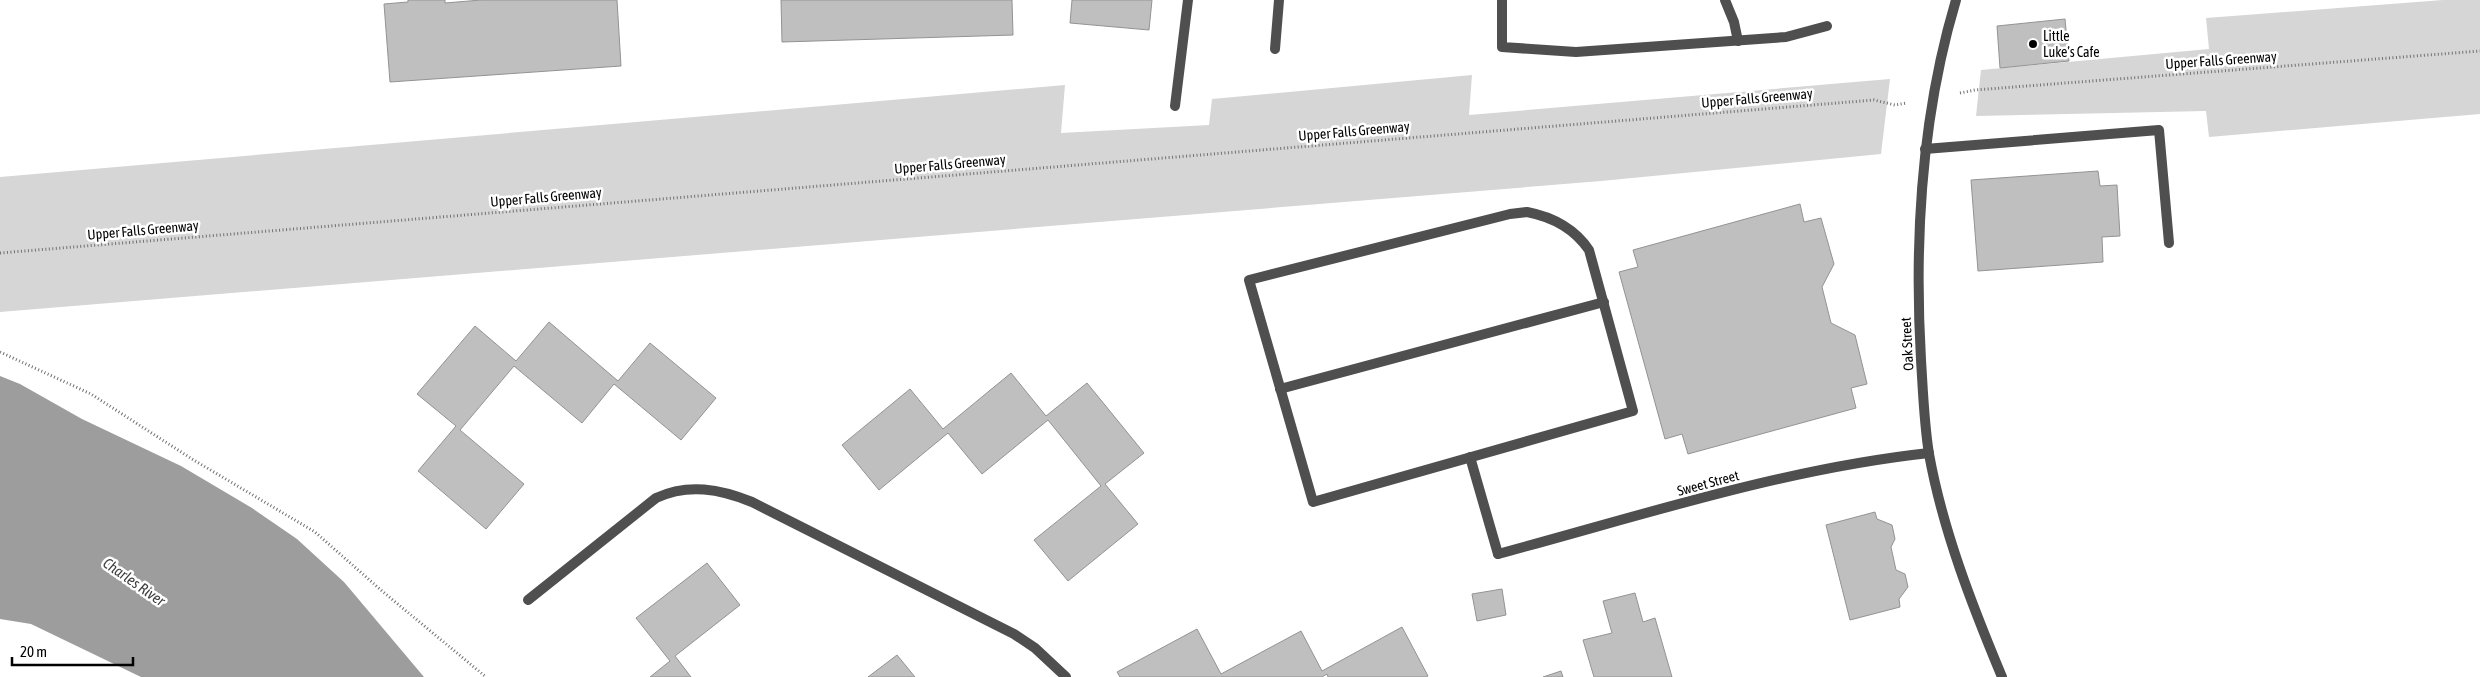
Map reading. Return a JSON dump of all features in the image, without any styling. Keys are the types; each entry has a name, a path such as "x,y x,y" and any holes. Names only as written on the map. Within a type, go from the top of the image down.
{"street":[{"path":"1176,106 1188,0"},
{"path":"1275,49 1279,0"},
{"path":"1502,0 1502,47 1576,52 1786,37 1826,26"},
{"path":"1725,0 1734,22 1738,41"},
{"name":"Oak Street","path":"1956,0 1941,56 1925,149 1918,265 1922,368 1929,453 1953,549 2002,677"},
{"path":"1925,149 2159,130 2169,243"},
{"path":"1527,212 1543,215 1558,222 1581,239 1590,250 1604,302 1633,411 1313,502 1249,280 1510,214 1527,212"},
{"path":"1280,389 1604,302"},
{"name":"Sweet Street","path":"1470,457 1498,554 1798,474 1887,458 1929,453"},
{"path":"528,600 656,498 684,489 717,491 752,502 1014,634 1035,648 1066,677"}],"path":[{"name":"Upper Falls Greenway","path":"1963,92 2480,51"},
{"name":"Upper Falls Greenway","path":"0,253 1874,100 1895,105 1901,104"},
{"path":"0,352 92,394 192,458 315,532 382,591 486,677"}],"shaded area":[{"path":"2443,0 2480,0 2480,114 2209,137 2206,111 1976,116 1981,70 2209,49 2206,18"},
{"path":"1472,75 1469,115 1890,79 1881,154 1601,181 0,312 0,177 1065,85 1061,133 1209,125 1212,99"}],"water":[{"name":"Charles River","path":"0,376 20,384 82,419 181,466 252,508 297,539 344,582 424,677 141,677 31,624 0,619"}],"building":[{"path":"408,0 445,0 445,3 481,0 617,0 621,66 390,82 384,4 408,2"},
{"path":"781,0 1012,0 1013,35 782,42"},
{"path":"1072,0 1152,0 1149,30 1070,23"},
{"name":"Little Luke’s Cafe","path":"2065,19 2069,61 2000,68 1997,26"},
{"path":"2098,171 2100,186 2117,185 2120,236 2102,237 2103,262 1978,271 1971,180"},
{"path":"1800,204 1804,222 1821,218 1834,264 1822,287 1831,323 1855,335 1867,384 1851,388 1856,408 1688,454 1682,434 1665,439 1619,272 1638,267 1633,250"},
{"path":"549,322 618,381 650,343 716,398 681,440 614,384 582,423 514,366 460,430 524,484 486,529 418,471 456,426 417,394 475,326 516,361"},
{"path":"1011,373 1046,416 1087,383 1144,453 1105,484 1138,524 1068,581 1034,540 1101,486 1048,420 982,474 948,433 879,490 842,445 910,389 943,429"},
{"path":"1875,512 1877,519 1892,525 1895,539 1891,547 1896,570 1905,574 1908,587 1899,599 1900,607 1850,620 1826,525"},
{"path":"707,563 740,605 675,656 691,677 650,677 670,661 636,618"},
{"path":"1502,589 1506,615 1477,621 1472,594"},
{"path":"1635,593 1643,622 1655,618 1672,677 1594,677 1583,640 1612,633 1603,601"},
{"path":"1402,627 1428,676 1328,677 1327,674 1322,677 1120,677 1117,672 1197,629 1221,674 1301,631 1322,671"},
{"path":"897,655 915,677 868,677"},
{"path":"1561,671 1563,677 1543,677"}],"place":[{"name":"Little Luke’s Cafe","path":"2033,44"}]}
